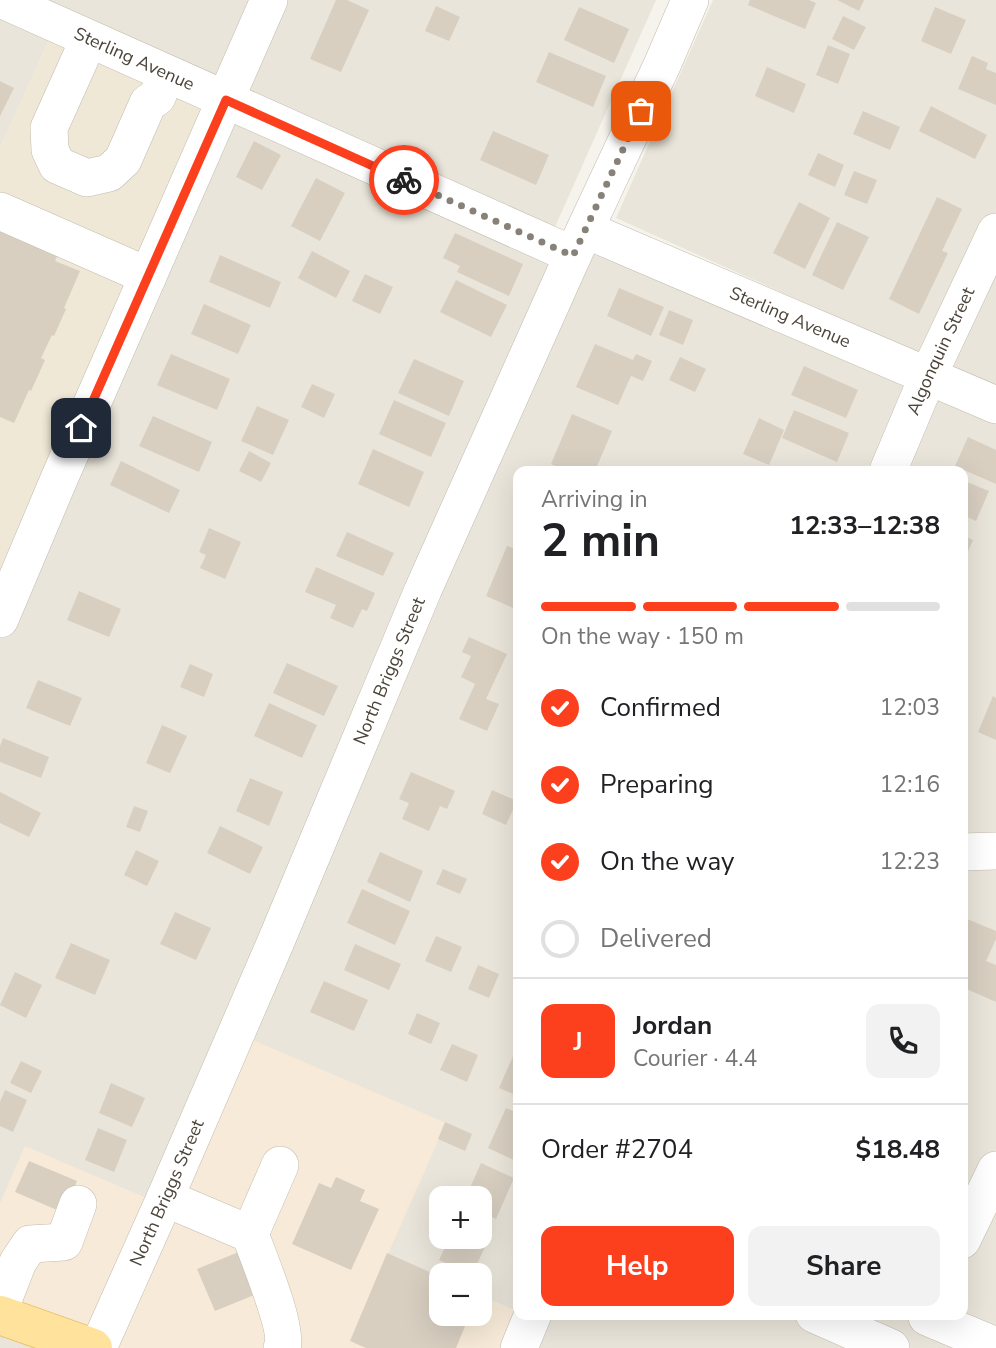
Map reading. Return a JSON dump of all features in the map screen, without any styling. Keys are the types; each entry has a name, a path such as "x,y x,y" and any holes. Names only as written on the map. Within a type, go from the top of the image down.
{"main road":[{"path":"0,1315 96,1348"}],"street":[{"name":"Sterling Avenue","path":"3,0 89,39 157,82 226,100 580,243 929,376 996,405"},
{"path":"0,619 58,479 269,0"},
{"name":"North Briggs Street","path":"96,1348 166,1198 423,590 690,0"},
{"path":"89,39 49,128 50,150 57,165 87,178 109,173 123,160 157,82"},
{"path":"0,211 148,276"},
{"name":"Algonquin Street","path":"890,466 996,232"},
{"path":"968,852 996,851"},
{"path":"280,1165 250,1234 280,1318 285,1342 282,1348"},
{"path":"968,1229 993,1183"},
{"path":"166,1198 250,1234"},
{"path":"0,1308 18,1262 30,1244 64,1242 78,1204"},
{"path":"519,1348 531,1320"},
{"path":"828,1320 891,1348"},
{"path":"923,1326 996,1346"}],"shaded area":[{"path":"46,0 656,0 555,227"},
{"path":"713,0 996,0 996,389 616,218"},
{"path":"0,4 54,29 0,148"},
{"path":"54,29 220,103 0,582 0,148"},
{"path":"228,106 569,257 591,231 996,407 996,1348 515,1348 522,1320 968,1320 968,466 513,466 513,1310 492,1300 492,1263 429,1263 429,1276 160,1204 25,1147 0,1204 0,627"},
{"path":"232,1031 446,1123 387,1256 429,1301 429,1326 492,1326 492,1300 513,1310 513,1320 517,1320 515,1348 98,1348 0,1313 0,1204 25,1146 160,1204"},
{"path":"0,1322 77,1348 0,1348"}],"building":[{"path":"336,0 347,0 369,10 341,72 310,59"},
{"path":"750,0 809,0 816,3 805,29 748,5"},
{"path":"837,0 864,0 859,11"},
{"path":"436,6 460,17 449,41 425,31"},
{"path":"579,7 629,29 614,63 564,40"},
{"path":"935,7 966,20 951,54 921,41"},
{"path":"843,16 866,27 854,50 832,39"},
{"path":"828,45 850,54 838,84 816,75"},
{"path":"549,52 606,76 593,107 536,82"},
{"path":"972,56 988,63 986,69 996,73 996,105 958,89"},
{"path":"767,67 806,84 794,113 755,96"},
{"path":"0,81 14,88 0,116"},
{"path":"931,106 987,135 975,159 919,131"},
{"path":"863,111 900,127 890,150 853,134"},
{"path":"493,131 549,155 536,185 480,160"},
{"path":"254,141 281,155 262,190 236,177"},
{"path":"818,153 844,165 835,187 808,175"},
{"path":"854,171 877,180 867,204 844,195"},
{"path":"316,178 345,193 320,241 291,226"},
{"path":"937,197 962,209 942,251 948,253 919,314 889,299"},
{"path":"799,202 830,218 805,269 773,253"},
{"path":"837,222 869,237 843,290 812,275"},
{"path":"0,229 58,254 55,261 80,271 54,336 52,335 41,358 45,360 14,423 0,417"},
{"path":"455,233 523,264 509,296 457,272 460,266 443,258"},
{"path":"312,251 350,271 336,298 298,278"},
{"path":"220,255 281,282 270,308 209,282"},
{"path":"365,274 393,287 380,314 352,301"},
{"path":"456,280 507,305 491,337 440,312"},
{"path":"619,288 664,307 651,336 607,316"},
{"path":"204,304 251,325 238,354 191,334"},
{"path":"669,310 693,320 683,345 659,335"},
{"path":"595,344 633,360 636,354 652,361 643,381 631,376 618,405 576,387"},
{"path":"171,354 230,379 217,410 157,385"},
{"path":"680,357 706,369 695,392 669,380"},
{"path":"414,359 464,381 449,416 398,393"},
{"path":"804,366 858,390 846,418 791,395"},
{"path":"312,384 335,394 324,418 301,407"},
{"path":"394,400 446,423 431,457 379,434"},
{"path":"257,406 289,420 273,455 241,441"},
{"path":"794,410 849,433 837,462 782,438"},
{"path":"572,414 612,431 597,466 551,464"},
{"path":"153,416 212,442 199,472 139,446"},
{"path":"759,418 784,430 769,465 743,454"},
{"path":"968,437 996,450 996,484 968,472 968,466 955,466"},
{"path":"373,449 424,472 409,507 358,484"},
{"path":"249,451 271,463 261,482 239,471"},
{"path":"121,461 180,490 169,513 110,485"},
{"path":"968,482 989,491 976,521 968,518"},
{"path":"209,528 241,542 225,579 200,568 206,555 199,552"},
{"path":"347,532 394,553 383,576 336,556"},
{"path":"968,538 973,540 968,551"},
{"path":"507,546 513,548 513,608 486,596"},
{"path":"316,567 375,593 367,611 362,609 353,628 330,618 336,605 305,592"},
{"path":"79,591 121,609 109,637 67,620"},
{"path":"469,637 507,654 486,699 499,704 487,731 459,719 475,684 461,677 471,656 462,652"},
{"path":"287,663 338,686 324,716 273,693"},
{"path":"190,664 213,674 204,697 180,687"},
{"path":"38,680 82,698 70,726 26,708"},
{"path":"993,696 996,698 996,740 978,732"},
{"path":"269,703 317,725 302,758 254,736"},
{"path":"162,725 187,736 170,773 146,763"},
{"path":"3,738 49,757 41,778 0,762"},
{"path":"411,772 455,791 447,809 440,806 429,831 402,819 409,803 399,799"},
{"path":"250,778 283,792 269,826 236,811"},
{"path":"492,790 513,799 513,810 506,825 482,814"},
{"path":"0,792 41,813 29,837 0,823"},
{"path":"134,806 148,811 140,832 126,827"},
{"path":"220,826 263,847 250,874 207,853"},
{"path":"136,850 159,861 147,886 124,875"},
{"path":"380,852 423,871 410,902 367,882"},
{"path":"443,869 467,879 460,894 436,884"},
{"path":"362,889 410,911 395,945 347,923"},
{"path":"175,912 211,928 196,960 160,944"},
{"path":"968,919 996,931 996,939 986,961 996,965 996,1002 968,990"},
{"path":"436,936 462,947 451,972 425,961"},
{"path":"71,943 110,960 95,995 55,978"},
{"path":"355,944 401,964 389,990 344,970"},
{"path":"478,965 499,974 489,998 468,989"},
{"path":"15,972 42,985 26,1018 0,1005"},
{"path":"324,981 368,1000 354,1031 310,1012"},
{"path":"417,1013 440,1023 431,1044 408,1034"},
{"path":"452,1044 478,1055 467,1082 440,1070"},
{"path":"513,1056 513,1094 499,1088"},
{"path":"21,1061 42,1071 31,1093 10,1083"},
{"path":"111,1083 145,1098 132,1127 99,1113"},
{"path":"5,1090 27,1100 13,1132 0,1126 0,1102"},
{"path":"506,1108 513,1111 513,1160 488,1148"},
{"path":"445,1122 472,1134 465,1151 438,1139"},
{"path":"98,1128 127,1140 114,1172 85,1160"},
{"path":"29,1161 77,1181 64,1213 15,1192"},
{"path":"481,1163 513,1178 496,1219 492,1217 492,1186 471,1186"},
{"path":"336,1177 365,1190 360,1201 379,1209 351,1270 292,1244 319,1183 331,1188"},
{"path":"251,1247 269,1289 215,1311 197,1269"},
{"path":"444,1249 484,1249 478,1263 446,1263 439,1260"},
{"path":"387,1253 429,1272 429,1326 465,1326 456,1348 366,1348 350,1341"}],"way so far":[{"path":"404,180 573,256 641,111"}],"route":[{"path":"81,428 226,100 404,180"}]}
